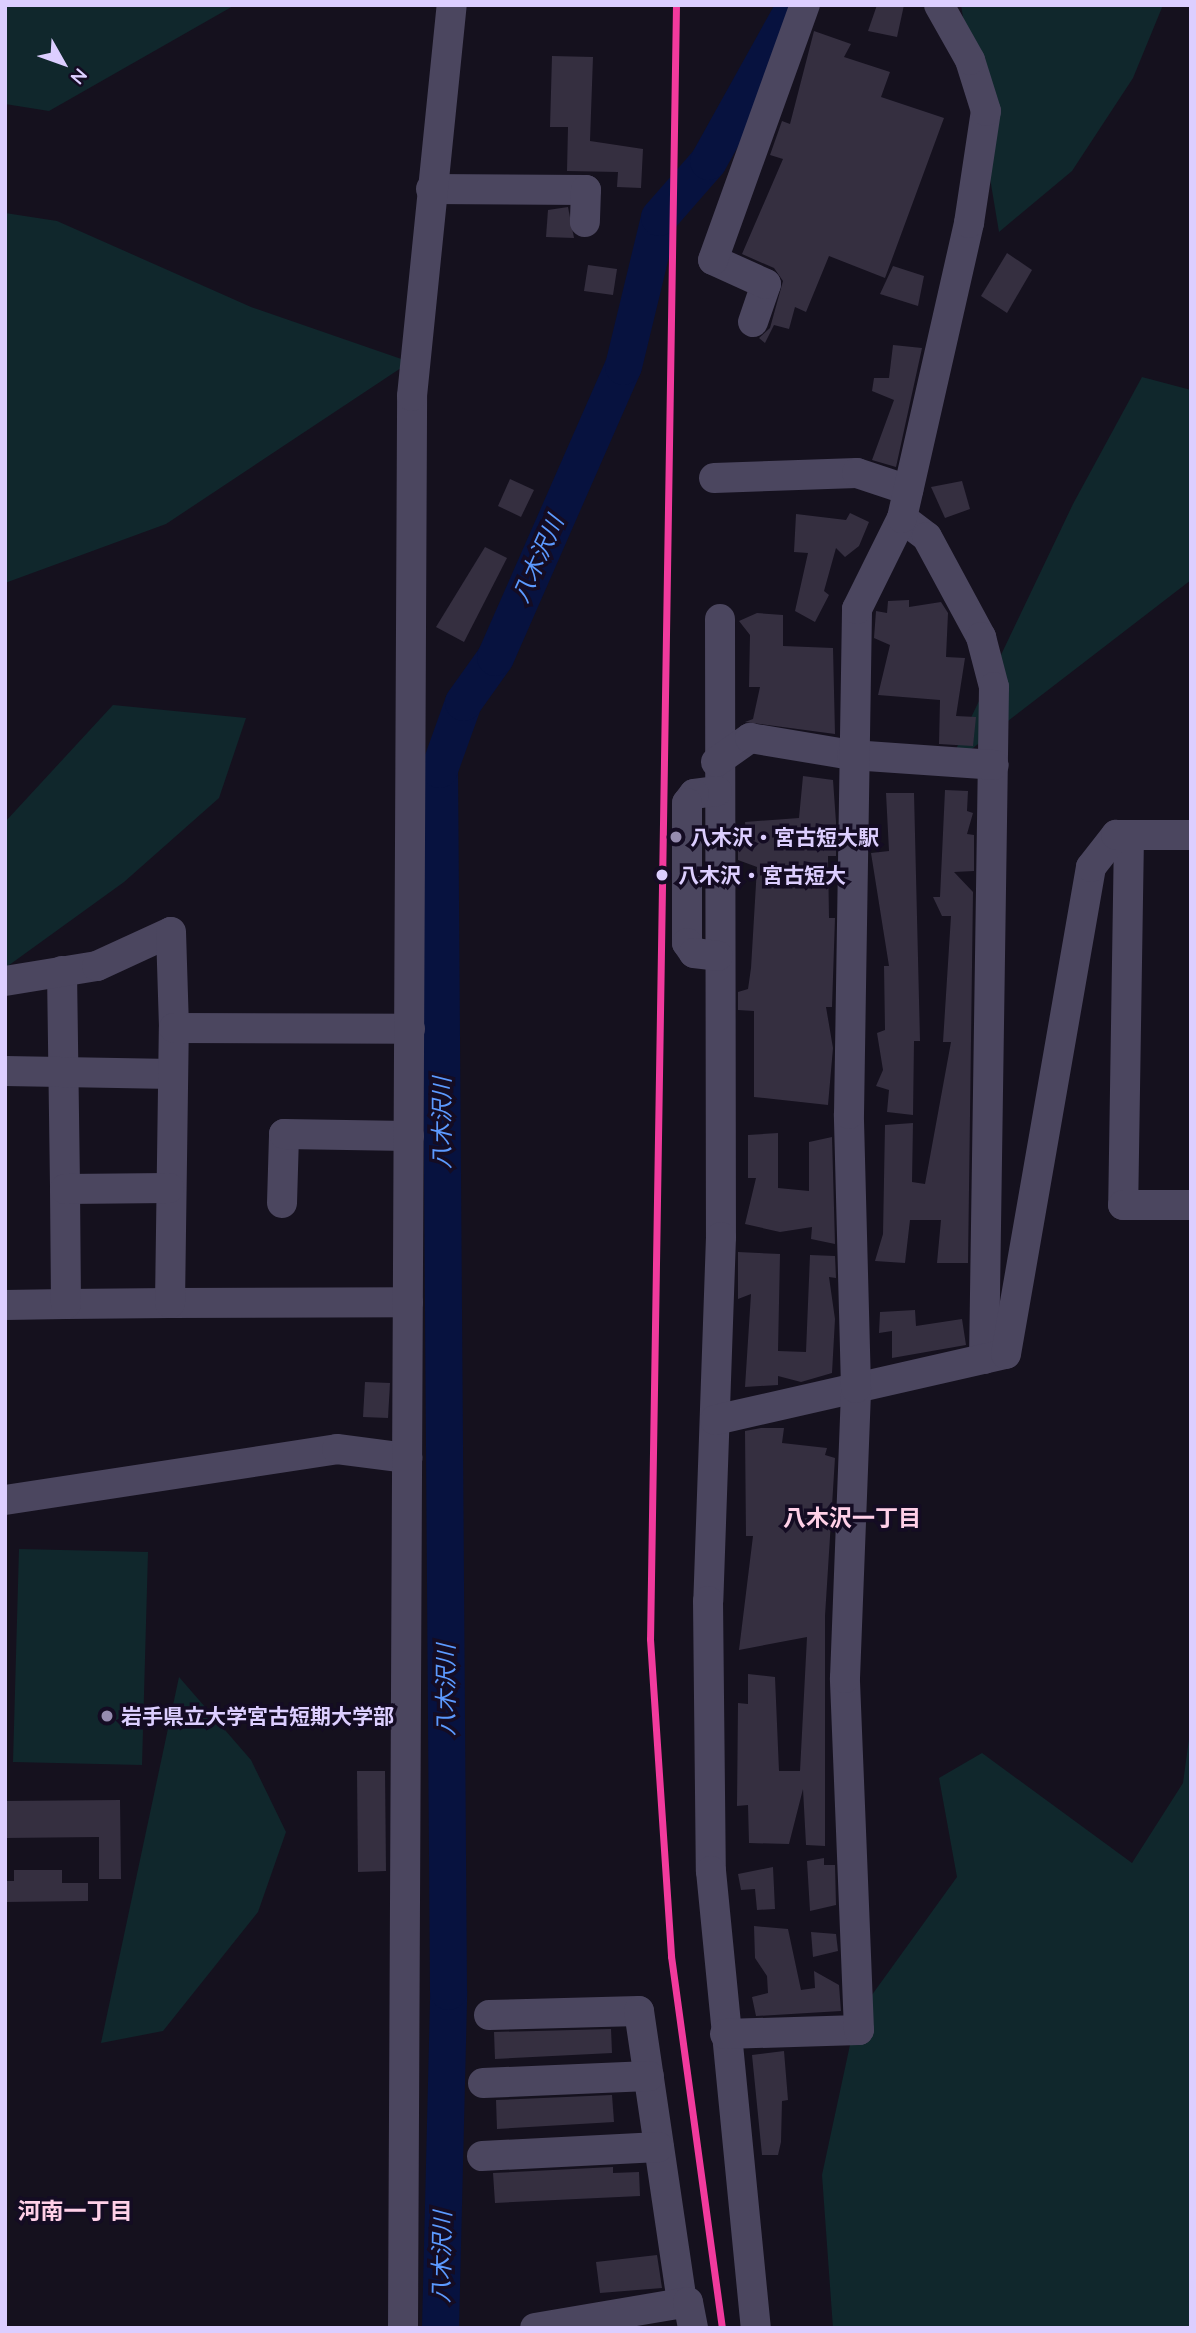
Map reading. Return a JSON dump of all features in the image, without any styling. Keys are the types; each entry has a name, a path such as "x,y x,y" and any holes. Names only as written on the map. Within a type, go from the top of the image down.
{"street":[{"path":"403,2328 412,396 431,189 452,5"},
{"path":"753,322 766,284 713,261 805,5"},
{"path":"725,2034 859,2030 845,1678 856,1388 849,1114 852,755 857,609 905,504 969,223 986,111 970,60 939,5"},
{"path":"431,189 586,190 585,222"},
{"path":"714,478 857,473 905,504 927,537 981,638 994,687 984,1359"},
{"path":"720,619 716,776 718,957 715,1420 708,1601 711,1871 756,2328"},
{"path":"716,776 750,738 852,755 994,765"},
{"path":"715,1420 1006,1354 1091,866 1116,835 1191,835"},
{"path":"1129,835 1123,1205 1191,1205"},
{"path":"5,981 97,966 171,932 174,1028 169,1188 170,1303"},
{"path":"62,971 66,1304"},
{"path":"174,1028 410,1029"},
{"path":"5,1071 173,1074"},
{"path":"282,1203 284,1134 409,1136"},
{"path":"65,1188 169,1188"},
{"path":"5,1305 408,1302"},
{"path":"5,1500 337,1449 407,1458"},
{"path":"489,2015 639,2011 687,2316 535,2328"},
{"path":"483,2082 649,2076"},
{"path":"482,2156 659,2147"}],"green space":[{"path":"5,5 235,5 49,111 5,104"},
{"path":"961,5 1163,5 1133,78 1072,171 999,232"},
{"path":"5,213 57,221 251,307 410,362 166,524 5,583"},
{"path":"1142,377 1191,390 1191,580 947,768 1073,504"},
{"path":"113,705 246,718 219,798 124,882 5,968 5,822"},
{"path":"19,1549 148,1552 142,1765 13,1762"},
{"path":"179,1677 251,1760 286,1832 258,1912 163,2031 101,2043"},
{"path":"1191,1724 1191,2328 833,2328 822,2175 856,2017 957,1877 939,1778 982,1753 1132,1863 1183,1783"}],"building":[{"path":"877,5 904,5 897,37 868,31"},
{"path":"814,31 851,44 844,57 890,72 881,97 944,118 885,278 829,256 806,312 795,307 789,329 774,325 765,343 759,338 770,328 783,281 774,268 742,254 783,159 770,155 782,121 790,124"},
{"path":"552,56 593,57 590,141 643,149 641,188 617,187 618,172 567,171 568,127 550,127"},
{"path":"568,207 574,238 546,237 548,210"},
{"path":"1007,253 1032,270 1007,313 981,296"},
{"path":"588,265 617,269 613,295 584,291"},
{"path":"893,266 924,276 918,306 880,294"},
{"path":"893,345 922,348 896,467 872,460 894,400 872,391 874,378 889,378"},
{"path":"510,479 534,490 521,517 498,506"},
{"path":"962,481 970,509 945,518 931,487"},
{"path":"850,513 869,522 859,546 845,557 836,548 824,591 829,595 815,622 795,611 808,553 794,552 796,514 846,520"},
{"path":"485,547 507,558 464,642 436,627"},
{"path":"909,600 909,607 941,602 948,613 946,657 965,658 956,716 976,717 973,746 939,744 940,700 878,695 890,645 874,638 876,611 887,613 888,601"},
{"path":"757,613 783,615 783,646 833,648 835,734 745,722 753,719 760,687 749,687 750,635 739,621"},
{"path":"803,776 833,780 836,856 828,856 829,918 835,918 832,1007 826,1007 833,1048 828,1105 754,1097 754,1011 738,1010 738,992 748,989 751,968 757,867 738,860 738,834 746,835 745,822 799,818"},
{"path":"945,790 968,791 967,811 973,813 967,834 974,835 974,871 954,872 973,892 968,1263 937,1263 941,1220 910,1220 905,1263 875,1261 883,1234 885,1125 913,1123 912,1182 925,1184 951,1042 943,1042 951,916 942,916 933,897 940,897"},
{"path":"886,793 914,793 920,1041 914,1041 913,1115 887,1112 889,1090 876,1086 883,1070 877,1033 885,1030 884,966 889,966 871,853 889,851"},
{"path":"778,1133 778,1188 809,1191 809,1142 832,1137 835,1244 811,1239 812,1227 780,1232 745,1224 756,1178 748,1178 748,1135"},
{"path":"738,1252 780,1254 778,1351 806,1352 810,1255 835,1256 836,1278 829,1277 835,1319 832,1373 801,1382 778,1376 778,1385 745,1387 751,1294 738,1299"},
{"path":"915,1310 916,1326 962,1319 966,1345 892,1358 892,1331 879,1333 880,1312"},
{"path":"365,1382 390,1383 388,1418 363,1417"},
{"path":"784,1428 782,1443 827,1448 825,1455 835,1458 825,1616 825,1846 806,1845 803,1789 789,1844 749,1843 748,1805 737,1806 738,1703 748,1704 748,1674 775,1677 779,1771 800,1771 807,1637 739,1650 753,1536 746,1536 745,1431"},
{"path":"357,1771 385,1771 386,1871 358,1872"},
{"path":"120,1800 121,1879 99,1879 99,1837 5,1838 5,1801"},
{"path":"824,1858 824,1865 835,1865 836,1905 810,1911 807,1861"},
{"path":"773,1867 775,1909 757,1910 755,1889 741,1890 738,1874"},
{"path":"14,1870 62,1870 62,1883 88,1883 88,1901 5,1902 5,1881 14,1881"},
{"path":"754,1926 788,1929 801,1990 815,1988 814,1971 839,1985 841,2011 756,2016 752,1997 768,1993 767,1976 755,1958"},
{"path":"811,1932 836,1934 838,1951 813,1957"},
{"path":"611,2029 612,2053 495,2059 494,2032"},
{"path":"784,2051 788,2100 782,2101 781,2142 778,2155 762,2155 752,2055"},
{"path":"612,2095 614,2122 497,2129 496,2100"},
{"path":"613,2167 613,2173 639,2172 640,2196 495,2203 493,2173"},
{"path":"657,2255 662,2288 600,2293 596,2262"}],"waterway":[{"name":"八木沢川","path":"440,2328 448,1991 439,769 463,702 495,657 623,366 659,217 708,161 795,5"}],"transit line":[{"path":"676,5 650,1639 671,1956 722,2328"}],"place":[{"name":"八木沢・宮古短大駅","path":"676,837"},
{"name":"八木沢・宮古短大","path":"662,875"},
{"name":"岩手県立大学宮古短期大学部","path":"107,1716"}],"district":[{"name":"八木沢一丁目","path":"852,1518"},
{"name":"河南一丁目","path":"75,2211"}]}
